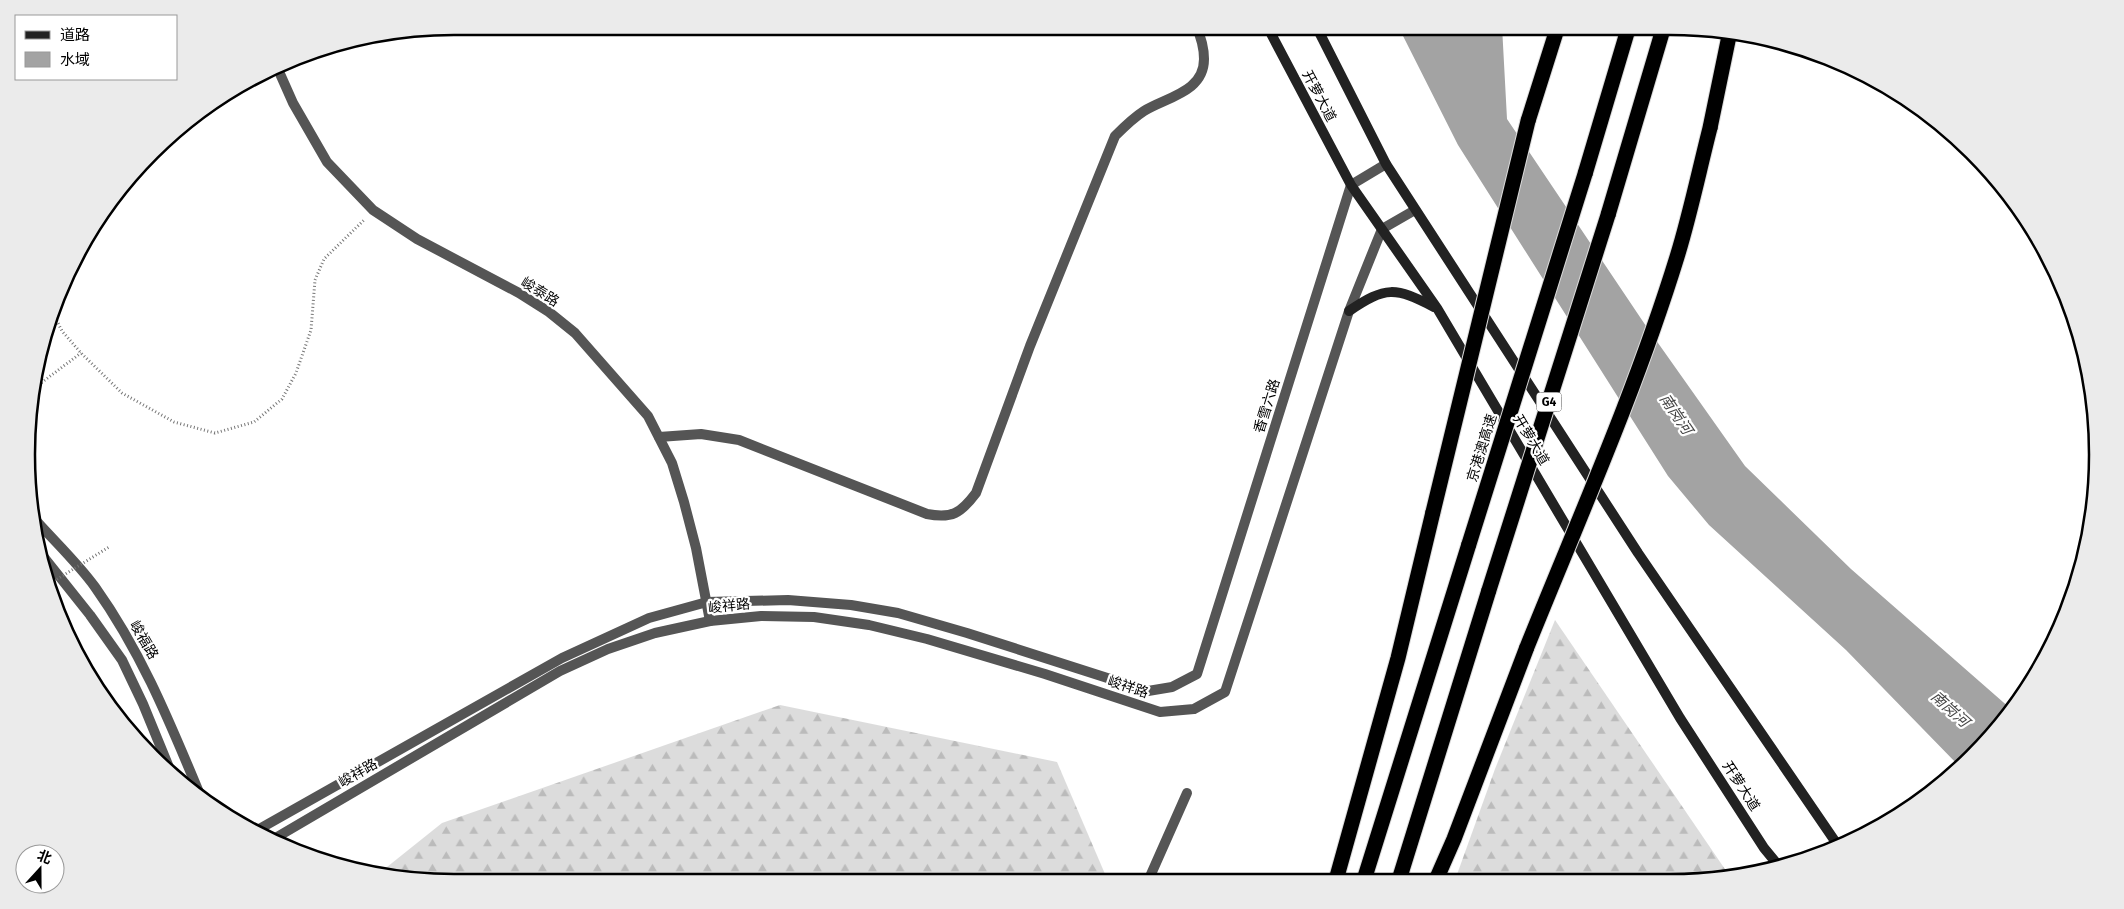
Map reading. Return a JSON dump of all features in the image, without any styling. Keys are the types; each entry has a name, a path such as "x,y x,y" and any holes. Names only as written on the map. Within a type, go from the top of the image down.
{"highway":[{"path":"1338,874 1398,658 1528,121 1555,35"},
{"name":"京港澳高速","path":"1366,874 1585,174 1626,35"},
{"name":"G4","path":"1401,874 1608,214 1661,35"},
{"path":"1439,874 1454,839 1527,647 1633,384 1661,307 1678,255 1710,128 1728,40"}],"main road":[{"name":"开萝大道","path":"1272,35 1351,185 1436,308 1680,718 1775,861"},
{"name":"开萝大道","path":"1321,35 1386,164 1415,210 1638,553 1834,840"},
{"path":"1349,311 1381,292 1396,291 1409,294 1436,308"}],"street":[{"path":"659,437 701,434 739,440 927,514 942,517 957,513 968,504 976,493 1033,336 1115,136 1144,111 1185,91 1199,81 1204,68 1204,48 1199,35"},
{"name":"峻泰路","path":"280,73 293,103 327,162 373,210 417,239 519,294 556,317 575,333 648,416 672,463 684,502 710,621"},
{"path":"1351,185 1386,164"},
{"name":"香雪六路","path":"1197,674 1351,185"},
{"path":"1349,311 1382,229 1415,210"},
{"name":"峻祥路","path":"279,836 560,671 608,649 655,632 710,621 761,616 814,617 869,626 928,639 990,657 1160,712 1194,709 1226,692 1349,311"},
{"name":"峻福路","path":"42,527 94,586 122,628 154,686 196,784"},
{"path":"49,564 90,615 122,660 165,758"},
{"name":"峻祥路","path":"262,827 562,658 649,618 707,602 788,600 850,605 898,613 1148,691 1172,687 1197,674"},
{"path":"1151,874 1187,793"}],"path":[{"path":"57,321 62,331 80,353 122,393 174,422 215,433 254,422 282,399 296,373 311,330 315,280 324,259 373,210"},
{"path":"41,383 80,353"},
{"path":"54,581 109,547"}],"green space":[{"path":"1555,620 1725,870 1670,874 1457,874 1495,769"},
{"path":"780,705 1057,762 1105,874 454,874 386,868 442,823"}],"water":[{"name":"南岗河","path":"1403,35 1502,35 1507,119 1646,326 1745,466 1851,569 2006,705 1985,731 1955,762 1846,650 1709,525 1668,476 1458,145"}]}
